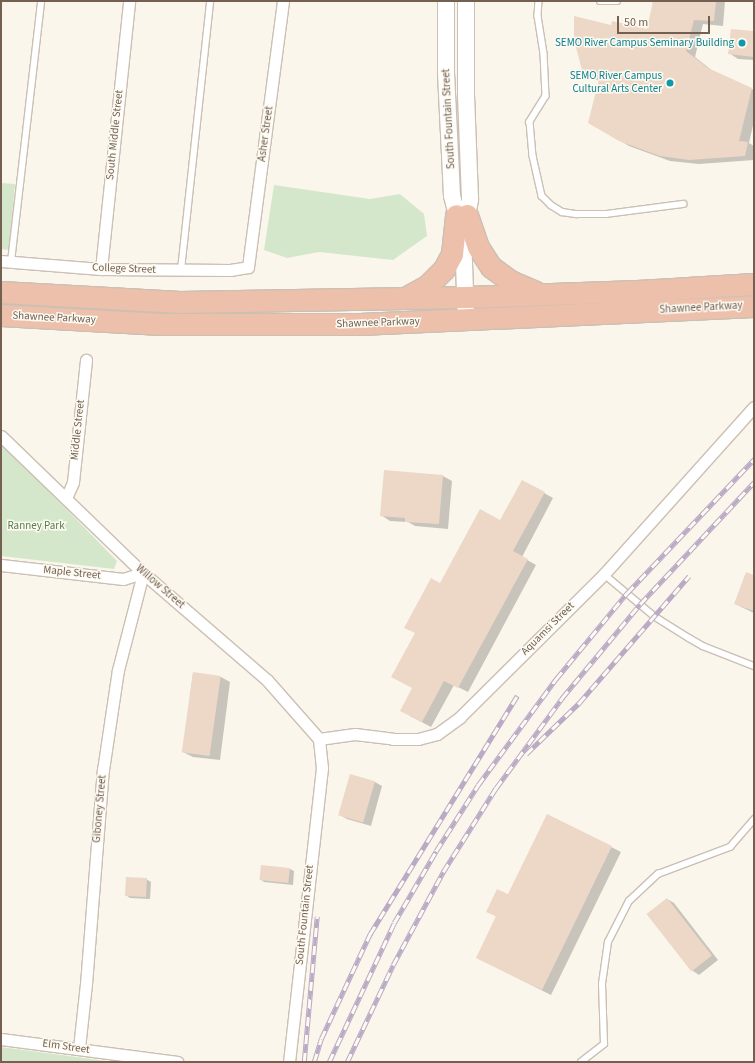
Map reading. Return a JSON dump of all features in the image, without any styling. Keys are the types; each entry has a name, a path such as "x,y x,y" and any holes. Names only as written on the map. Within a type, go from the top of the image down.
{"highway":[{"path":"461,215 478,247 491,267 510,281 540,294"},
{"path":"403,299 428,285 444,269 452,254 461,215"},
{"name":"Shawnee Parkway","path":"1,292 180,302 403,299 637,291 754,284"},
{"name":"Shawnee Parkway","path":"1,315 169,324 360,324 754,306"}],"street":[{"name":"South Middle Street","path":"101,269 129,1"},
{"name":"Asher Street","path":"248,267 283,1"},
{"name":"South Fountain Street","path":"446,1 446,73 452,196 461,215 466,320"},
{"name":"South Fountain Street","path":"461,215 470,199 466,96 466,1"},
{"name":"College Street","path":"6,261 101,269 230,270 248,267"},
{"name":"Middle Street","path":"66,498 72,482 86,360"},
{"name":"Aquamsi Street","path":"319,738 355,734 393,739 418,739 437,734 460,717 604,574 754,407"},
{"name":"Willow Street","path":"1,436 143,573 267,680 319,738"},
{"name":"Maple Street","path":"1,565 123,579 143,573"},
{"name":"Giboney Street","path":"79,1048 86,984 103,770 118,670 143,573"},
{"name":"South Fountain Street","path":"289,1062 322,768 319,738"},
{"name":"Elm Street","path":"1,1039 79,1048 173,1062"}],"lane":[{"path":"6,261 41,1"},
{"path":"181,270 210,1"},
{"path":"539,1 538,16 544,54 546,96 530,122 533,156 542,196 551,206 562,212 577,214 606,214 683,204"},
{"path":"600,1 617,1"},
{"path":"604,574 654,616 689,638 703,646 754,666"},
{"path":"581,1062 604,1044 602,984 608,942 629,901 658,874 730,847 754,819"}],"green space":[{"path":"1,183 15,184 9,250 1,249"},
{"path":"274,185 370,199 400,194 424,214 427,236 393,260 319,252 287,258 264,250"},
{"name":"Ranney Park","path":"1,442 117,561 114,569 1,556"},
{"path":"1,1047 114,1062 1,1062"}],"building":[{"name":"SEMO River Campus Cultural Arts Center","path":"653,1 716,1 714,21 694,20 686,51 708,68 752,88 739,141 748,142 745,156 689,160 660,156 619,141 588,123 599,79 583,74 574,40 574,16 611,25 612,21 647,29"},
{"name":"SEMO River Campus Seminary Building","path":"731,29 754,31 754,57 728,54"},
{"path":"384,470 443,475 439,524 405,522 405,518 380,516"},
{"path":"522,480 545,492 513,551 528,559 458,688 444,681 422,722 400,711 412,688 391,677 415,633 404,628 431,578 440,583 480,509 500,520"},
{"path":"746,572 754,575 754,611 734,604"},
{"path":"193,672 221,676 209,756 182,752"},
{"path":"350,774 375,781 363,823 338,815"},
{"path":"547,814 612,846 542,990 476,958 496,916 486,912 497,889 508,894"},
{"path":"261,865 290,868 288,883 259,880"},
{"path":"126,877 147,878 146,897 125,896"},
{"path":"667,898 712,956 691,972 647,914"}],"railway":[{"path":"329,1062 394,923 436,851 478,785 556,679 627,593 754,459"},
{"path":"347,1062 393,965 443,872 496,788 562,698 640,604 754,482"},
{"path":"526,754 579,703 689,576"},
{"path":"314,1062 321,1039 370,934 517,696"},
{"path":"304,1062 317,917"}],"place":[{"name":"SEMO River Campus Seminary Building","path":"742,43"},
{"name":"SEMO River Campus Cultural Arts Center","path":"670,83"}]}
